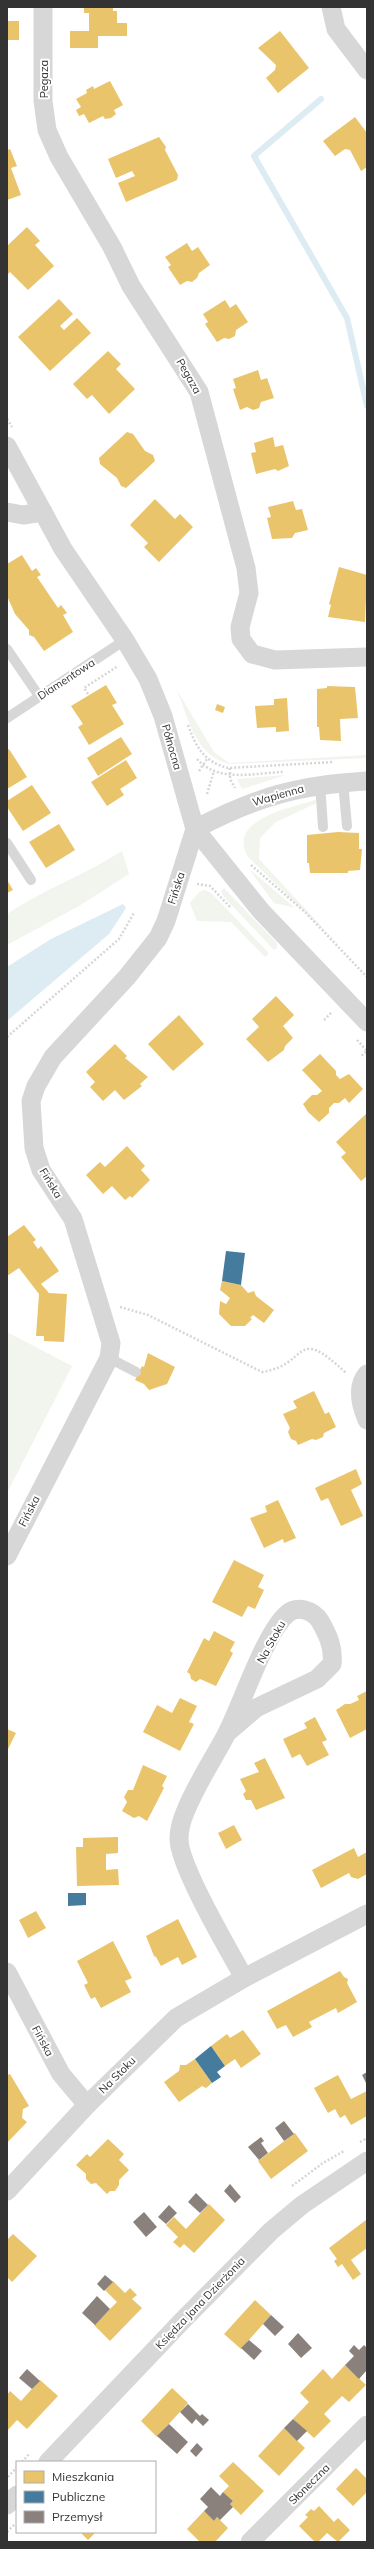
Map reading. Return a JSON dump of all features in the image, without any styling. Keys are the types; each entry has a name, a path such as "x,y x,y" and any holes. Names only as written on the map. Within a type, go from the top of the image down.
{"street":[{"name":"Pegaza","path":"44,7 43,102 46,130 59,157 112,247 131,286 199,392 246,568 249,593 240,627 245,647 257,656 275,660 367,657"},
{"path":"331,7 336,29 367,70"},
{"name":"Północna","path":"7,446 63,550 125,640 157,700 195,829 261,911 367,1022"},
{"path":"7,512 23,516 43,512"},
{"name":"Wapienna","path":"195,829 260,798 320,784 367,780"},
{"name":"Fińska","path":"7,1556 109,1358 110,1343 100,1301 73,1219 41,1170 34,1148 31,1101 36,1086 53,1057 127,977 158,938 166,922 195,829"},
{"path":"364,1381 361,1401 367,1420"},
{"name":"Na Stoku","path":"228,1732 256,1708 317,1679 332,1664 331,1643 319,1619 311,1611 299,1609 287,1613 269,1640 228,1732 187,1808 179,1830 179,1840 182,1854 195,1885 244,1978"},
{"name":"Na Stoku","path":"7,2192 87,2105 176,2018 244,1978 367,1914"},
{"name":"Fińska","path":"7,1972 61,2074 87,2105"},
{"name":"Księdza Jana Dzierżonia","path":"49,2461 188,2314 271,2231 302,2205 367,2161"},
{"name":"Słoneczna","path":"250,2542 367,2425"},
{"path":"7,2506 16,2496"}],"lane":[{"name":"Diamentowa","path":"7,718 125,640"},
{"path":"7,649 39,696"},
{"path":"343,782 347,826"},
{"path":"320,784 323,827"},
{"path":"7,843 31,880"},
{"path":"109,1358 136,1372"}],"path":[{"path":"88,694 84,688 124,663"},
{"path":"186,719 197,748 207,759 230,768 337,762"},
{"path":"193,754 203,765 214,772 229,774 289,771"},
{"path":"195,777 207,759"},
{"path":"230,768 229,774 236,792"},
{"path":"247,862 305,912 367,977"},
{"path":"7,1038 119,939 134,913"},
{"path":"324,1020 331,1013"},
{"path":"360,1057 367,1051"},
{"path":"100,1301 148,1315 262,1372 277,1370 302,1350 314,1348 325,1353 364,1381"},
{"path":"7,2477 16,2468"},
{"path":"7,2532 16,2523"}],"shaded area":[{"path":"177,690 214,752 229,763 367,755 367,758 229,764 208,753 201,745 190,724"},
{"path":"286,775 242,789 237,779"},
{"path":"315,800 317,803 276,822 260,838 259,859 337,943 248,857 244,844 246,834 253,825 264,818 291,807"},
{"path":"122,851 129,874 79,906 7,945 7,914 35,897 108,860"},
{"path":"248,868 295,908 274,903"},
{"path":"224,888 277,943 277,948 274,950 224,897 221,891"},
{"path":"205,890 211,893 269,953 265,957 231,922 197,921 190,903 199,892"},
{"path":"123,904 126,908 109,934 7,1021 7,967 51,939"},
{"path":"7,1332 72,1366 7,1493"}],"building: Mieszkania":[{"path":"84,7 113,7 113,11 117,11 117,23 127,23 127,36 98,36 98,48 70,48 70,31 89,31 89,13 84,13"},
{"path":"7,21 19,21 19,40 7,40"},
{"path":"280,31 309,68 278,93 266,78 275,70 276,65 258,48"},
{"path":"110,81 123,105 114,110 116,114 111,118 105,119 103,116 89,123 84,114 79,116 76,110 81,107 76,99 87,93 86,90 93,86 94,89"},
{"path":"355,117 367,133 367,167 361,171 350,150 345,149 335,156 323,141"},
{"path":"159,137 166,147 165,150 178,175 177,180 126,202 118,183 135,176 132,171 116,178 108,159"},
{"path":"10,149 17,166 11,168 21,195 7,200 7,150"},
{"path":"27,227 40,241 35,245 54,266 28,290 10,272 7,275 7,246"},
{"path":"187,243 192,251 198,247 210,265 199,273 197,278 192,282 187,281 180,285 168,267 171,265 165,257"},
{"path":"59,299 73,314 60,326 64,330 77,318 91,333 50,371 18,337"},
{"path":"225,300 230,308 236,304 248,322 236,330 235,336 229,339 224,338 217,342 205,324 208,322 203,314"},
{"path":"108,351 121,364 116,369 135,389 109,414 92,395 87,399 73,384"},
{"path":"258,370 261,380 267,378 274,398 261,402 259,408 253,410 247,407 240,410 233,389 236,388 233,379"},
{"path":"127,432 133,434 145,451 153,455 155,461 126,488 121,486 117,478 100,464 99,458"},
{"path":"273,437 275,447 283,445 289,466 278,471 275,469 256,474 251,453 256,452 254,443"},
{"path":"155,499 175,519 180,514 193,527 159,562 144,547 148,543 130,525"},
{"path":"293,501 296,510 302,509 308,530 295,533 292,538 272,539 267,518 271,517 268,507"},
{"path":"22,555 32,571 36,568 41,575 37,577 58,608 61,605 67,613 63,615 73,632 44,651 34,637 29,635 29,630 15,614 7,596 7,564"},
{"path":"339,567 367,575 365,622 328,617 331,605 329,604"},
{"path":"106,685 117,703 112,705 124,724 89,745 78,727 83,724 71,706"},
{"path":"327,686 355,687 358,718 340,719 341,741 320,740 319,727 317,727 317,689 327,688"},
{"path":"287,698 289,731 276,732 276,727 257,728 255,706 274,705 274,699"},
{"path":"217,704 225,707 223,713 215,710"},
{"path":"121,737 132,754 98,776 87,758"},
{"path":"9,749 27,777 7,789 7,750"},
{"path":"126,760 137,778 120,789 124,795 107,806 91,782"},
{"path":"32,785 51,813 23,831 7,807 7,801"},
{"path":"59,824 75,850 46,868 29,842"},
{"path":"338,832 359,833 359,849 362,849 360,870 348,871 348,873 310,873 309,863 307,863 307,835"},
{"path":"7,880 13,890 7,893"},
{"path":"276,996 294,1015 283,1026 293,1038 285,1046 284,1050 268,1062 246,1039 259,1027 252,1019"},
{"path":"179,1015 204,1044 173,1071 148,1044"},
{"path":"115,1044 127,1056 125,1058 148,1077 140,1084 142,1086 124,1100 115,1090 103,1101 90,1087 95,1082 86,1072"},
{"path":"320,1054 336,1071 336,1075 340,1079 349,1074 363,1089 349,1103 345,1098 339,1103 334,1103 329,1108 329,1113 319,1122 308,1112 303,1104 312,1095 317,1095 322,1091 302,1070"},
{"path":"367,1113 367,1176 361,1181 341,1157 346,1153 336,1142"},
{"path":"127,1146 145,1166 141,1170 150,1180 132,1198 130,1196 125,1200 112,1186 103,1194 86,1175 100,1162 105,1167"},
{"path":"24,1225 36,1240 33,1242 38,1249 41,1246 59,1271 41,1284 49,1293 67,1294 64,1342 44,1341 44,1336 36,1336 39,1294 19,1268 7,1276 7,1237"},
{"path":"222,1281 241,1285 248,1293 254,1291 256,1296 274,1310 264,1323 253,1315 250,1318 252,1319 245,1326 231,1326 219,1314 220,1301 226,1304 230,1298 220,1290"},
{"path":"148,1353 175,1367 167,1384 149,1390 144,1384 135,1380 142,1366 144,1367"},
{"path":"314,1391 325,1414 329,1412 336,1427 324,1433 323,1437 316,1440 312,1439 298,1445 296,1441 291,1439 288,1432 290,1428 283,1414 297,1408 293,1401"},
{"path":"356,1469 362,1484 351,1490 363,1516 341,1526 328,1498 321,1501 315,1488"},
{"path":"278,1500 296,1538 284,1543 283,1539 264,1548 250,1518 267,1512 265,1506"},
{"path":"234,1560 264,1575 258,1587 264,1590 255,1609 248,1606 242,1617 212,1602"},
{"path":"214,1631 235,1642 230,1651 233,1653 216,1686 200,1679 196,1682 191,1679 190,1674 187,1672 204,1638 209,1641"},
{"path":"367,1691 367,1729 350,1738 336,1710 345,1704 350,1704 359,1700 357,1696"},
{"path":"180,1698 197,1706 189,1722 194,1724 180,1751 143,1732 157,1705 172,1713"},
{"path":"315,1717 327,1740 322,1742 329,1755 307,1766 300,1754 292,1758 283,1739 307,1728 304,1723"},
{"path":"7,1729 16,1733 7,1751"},
{"path":"265,1758 285,1798 256,1810 251,1800 246,1800 243,1794 246,1791 240,1779 259,1772 254,1763"},
{"path":"143,1765 167,1776 162,1786 164,1788 147,1821 139,1816 134,1818 122,1811 127,1802 124,1797 128,1790 133,1790"},
{"path":"234,1825 242,1840 226,1849 218,1833"},
{"path":"118,1837 118,1853 106,1854 106,1870 118,1869 119,1885 77,1886 76,1847 83,1847 83,1838"},
{"path":"354,1848 358,1857 367,1852 367,1874 358,1879 351,1877 349,1873 321,1888 312,1870"},
{"path":"36,1911 46,1928 28,1938 19,1920"},
{"path":"178,1919 197,1957 182,1965 178,1957 161,1966 154,1956 146,1936"},
{"path":"113,1941 132,1978 125,1981 131,1992 101,2008 95,1997 91,1999 84,1985 88,1983 77,1961"},
{"path":"340,1971 344,1977 348,1979 347,1983 357,2002 338,2013 336,2008 309,2022 312,2027 293,2037 286,2025 277,2029 267,2011"},
{"path":"243,2030 261,2054 241,2068 235,2059 225,2066 211,2046 227,2034 230,2038"},
{"path":"195,2059 212,2083 206,2088 202,2086 179,2102 164,2082 179,2071 180,2065 186,2065"},
{"path":"10,2074 29,2106 23,2109 22,2118 27,2122 7,2143 7,2075"},
{"path":"338,2075 351,2099 367,2091 367,2116 351,2125 345,2115 340,2118 335,2109 328,2113 314,2088"},
{"path":"295,2133 308,2151 271,2179 258,2161"},
{"path":"108,2139 124,2154 119,2160 129,2170 119,2180 119,2185 115,2191 110,2191 107,2194 96,2183 91,2184 86,2179 86,2174 76,2165 87,2154 90,2157"},
{"path":"209,2204 225,2220 194,2253 184,2244 180,2248 173,2242 178,2237 166,2225 174,2217 186,2229"},
{"path":"366,2220 367,2248 351,2260 361,2274 353,2280 342,2264 338,2267 334,2261 337,2259 329,2248"},
{"path":"13,2234 37,2256 12,2282 7,2277 7,2240"},
{"path":"113,2281 125,2293 130,2288 137,2295 132,2299 142,2308 110,2341 94,2325 117,2302 105,2290"},
{"path":"255,2300 271,2315 241,2349 224,2334"},
{"path":"345,2365 366,2385 349,2402 342,2396 324,2414 331,2421 314,2438 293,2419 309,2402 300,2393 323,2369 332,2379"},
{"path":"40,2380 58,2396 27,2429 17,2420 7,2431 7,2395 10,2391 21,2401"},
{"path":"172,2388 188,2403 157,2437 141,2421"},
{"path":"284,2428 305,2448 279,2476 258,2456"},
{"path":"233,2462 264,2491 241,2515 230,2504 233,2501 223,2492 229,2486 219,2476"},
{"path":"356,2468 367,2479 367,2492 353,2506 336,2489"},
{"path":"319,2506 334,2522 338,2518 350,2530 338,2542 327,2533 318,2542 315,2542 299,2526 308,2517 305,2515 311,2509 314,2511"},
{"path":"204,2511 214,2521 217,2517 228,2528 215,2542 200,2542 187,2529"},
{"path":"81,2533 95,2533 88,2540"}],"building: Publiczne":[{"path":"226,1251 245,1253 241,1285 222,1281"},
{"path":"68,1893 86,1893 86,1905 68,1906"},
{"path":"211,2046 225,2066 217,2072 221,2077 212,2083 195,2059"}],"building: Przemysł":[{"path":"367,2072 367,2085 362,2075"},
{"path":"284,2121 294,2134 284,2141 275,2128"},
{"path":"261,2137 264,2141 261,2143 268,2153 259,2160 248,2147"},
{"path":"230,2184 241,2197 235,2203 224,2191"},
{"path":"196,2193 208,2205 200,2213 188,2202"},
{"path":"169,2205 177,2213 166,2224 158,2217"},
{"path":"144,2212 157,2227 146,2237 133,2222"},
{"path":"105,2275 113,2282 104,2291 97,2284"},
{"path":"97,2296 110,2309 95,2325 82,2313"},
{"path":"271,2315 284,2327 275,2336 263,2324"},
{"path":"298,2333 312,2348 301,2358 288,2344"},
{"path":"249,2340 262,2351 254,2360 241,2348"},
{"path":"354,2345 359,2350 364,2345 367,2348 367,2370 359,2379 345,2365 354,2356 349,2351"},
{"path":"27,2369 40,2381 32,2389 19,2378"},
{"path":"188,2404 200,2416 202,2414 209,2420 203,2426 196,2419 192,2424 180,2412"},
{"path":"293,2419 307,2431 297,2441 284,2428"},
{"path":"169,2424 188,2442 177,2454 157,2436"},
{"path":"197,2443 203,2449 196,2457 190,2451"},
{"path":"211,2487 220,2496 223,2492 233,2501 230,2504 233,2507 220,2520 217,2517 214,2521 204,2511 208,2507 200,2499"}],"waterway":[{"path":"321,99 254,156 347,318 367,406"}]}
